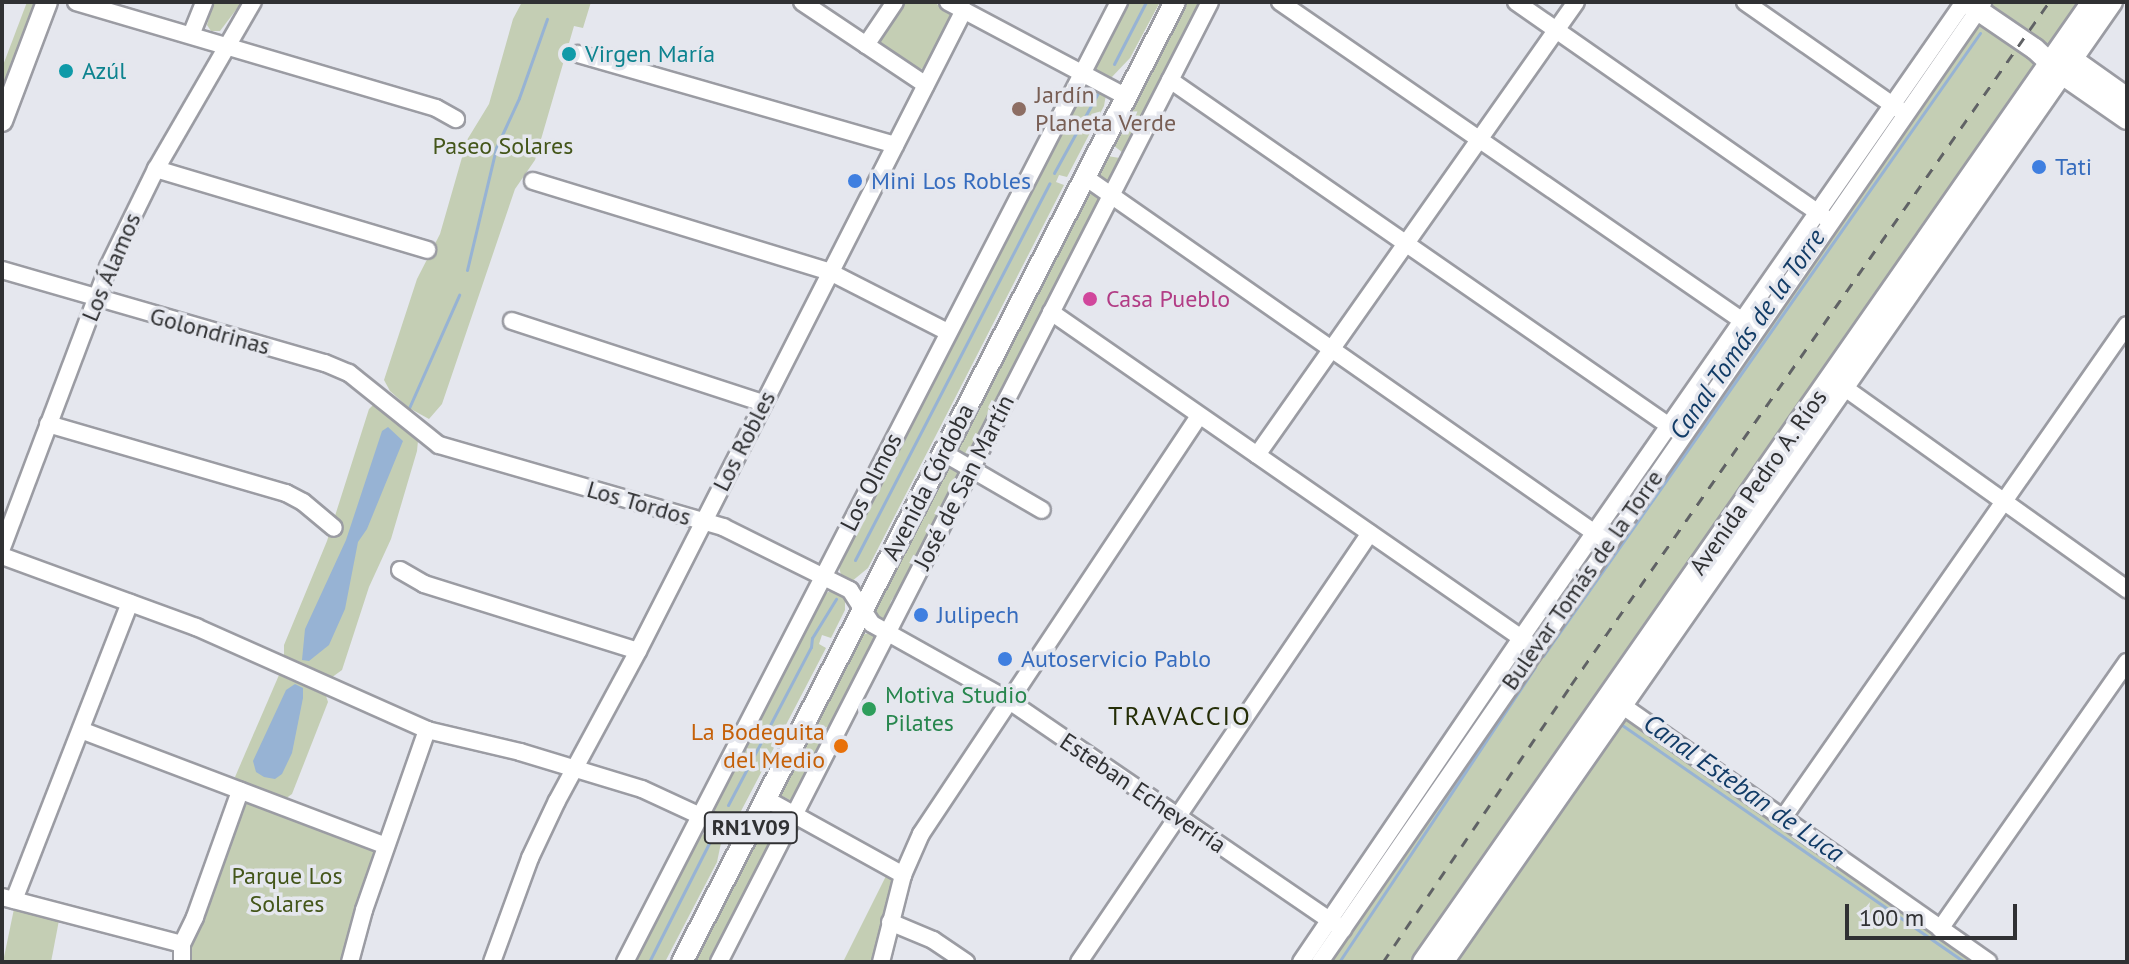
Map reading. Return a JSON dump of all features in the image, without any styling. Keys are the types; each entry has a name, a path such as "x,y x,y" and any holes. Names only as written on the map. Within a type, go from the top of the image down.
{"main road":[{"path":"2,121 47,2"},
{"name":"Avenida Córdoba","path":"682,962 1175,2"},
{"name":"Avenida Pedro A. Ríos","path":"2061,62 2092,2"},
{"name":"Avenida Pedro A. Ríos","path":"1443,962 1616,700 2061,62 2112,2"},
{"path":"1977,4 2061,62 2127,98"},
{"path":"2061,62 2127,119"},
{"name":"Avenida Pedro A. Ríos","path":"1423,962 1616,700"}],"street":[{"path":"76,2 436,108 456,119"},
{"path":"191,35 204,2"},
{"name":"Los Álamos","path":"2,548 95,299 156,169 253,2"},
{"path":"802,2 926,85"},
{"path":"866,45 895,2"},
{"path":"948,2 1127,97"},
{"name":"Los Olmos","path":"625,962 1119,2"},
{"name":"José de San Martín","path":"719,962 1210,2"},
{"path":"1280,2 1749,325"},
{"path":"1516,2 1824,217"},
{"path":"1257,455 1576,2"},
{"path":"1745,2 1899,110"},
{"name":"Bulevar Tomás de la Torre","path":"1301,962 1336,924 1824,217 1977,4"},
{"name":"Los Robles","path":"492,962 530,858 964,10"},
{"path":"578,54 895,145"},
{"path":"1170,80 1676,430"},
{"path":"156,169 427,250"},
{"path":"1085,177 1601,538"},
{"path":"533,181 830,272 948,332"},
{"name":"Golondrinas","path":"2,270 325,363 349,373 404,418"},
{"path":"1051,312 1528,643"},
{"path":"512,321 763,403"},
{"path":"1783,818 2127,325"},
{"path":"1837,383 2127,589"},
{"path":"881,962 903,875 921,834 1199,416"},
{"name":"Los Tordos","path":"404,418 439,445 723,527 850,590 863,609"},
{"path":"48,424 286,493 303,502 334,528"},
{"path":"944,453 1042,510"},
{"path":"1079,962 1370,533"},
{"path":"2,556 130,603 312,678 427,730 576,768 642,789 746,837"},
{"path":"400,570 424,584 638,651"},
{"path":"130,603 81,730 8,899 182,944"},
{"name":"Esteban Echeverría","path":"863,609 872,624 1008,700 1336,924"},
{"path":"1940,929 2127,662"},
{"path":"1616,700 1988,962"},
{"path":"81,730 386,846"},
{"path":"350,962 427,730"},
{"path":"182,962 182,944 240,791"},
{"path":"766,799 903,875"},
{"path":"890,922 933,940 966,962"},
{"name":"Bulevar Tomás de la Torre","path":"1320,962 1336,924"}],"green space":[{"path":"27,2 39,2 2,99 2,68"},
{"path":"213,2 242,2 220,31 211,31 207,25"},
{"name":"Paseo Solares","path":"522,2 591,2 583,28 574,26 535,160 515,189 442,404 429,419 409,408 390,391 384,380 417,279 440,234 467,140 489,104 513,19"},
{"path":"901,2 934,2 952,15 953,20 925,69 912,68 877,45 877,37"},
{"path":"1126,2 1160,2 1130,58 1110,79 1097,71 1095,63"},
{"path":"1187,2 1204,2 1110,181 1104,182 1100,177 1107,156 1120,158 1122,152 1114,146"},
{"path":"1983,2 2112,2 1622,705 1988,962 1320,962"},
{"path":"1093,88 1106,95 1104,106 1067,177 1059,175 1056,182 1064,185 868,568 851,582 842,579 838,563 1075,99 1085,89"},
{"path":"1092,193 1099,198 1099,207 969,457 964,459 955,450 1087,196"},
{"path":"374,404 418,441 417,451 391,539 369,587 342,670 331,678 284,657 284,645 327,541 369,409"},
{"path":"949,464 963,472 910,575 891,601 885,622 874,617 875,608"},
{"path":"834,590 845,597 845,610 831,638 822,635 819,644 826,648 740,813 728,823 717,819 712,809 820,595"},
{"path":"872,633 876,639 834,723 825,728 819,752 801,787 792,801 780,795 858,643 864,634"},
{"path":"279,675 326,696 328,702 292,794 285,799 238,782 235,777"},
{"name":"Parque Los Solares","path":"245,799 375,850 343,962 187,962 188,943"},
{"path":"770,821 776,821 778,828 711,962 693,962 762,829"},
{"path":"709,831 721,843 717,862 665,962 633,962 699,837"},
{"path":"887,874 893,878 874,962 843,962"},
{"path":"15,904 60,915 51,962 3,962"}],"water":[{"path":"388,427 403,441 367,529 358,542 345,609 329,645 309,661 302,660 305,629 346,540 382,431"},
{"path":"295,684 303,688 303,698 292,753 282,774 275,779 264,777 256,772 253,761 286,690"}],"waterway":[{"path":"1114,64 1146,2"},
{"path":"2063,25 2079,2"},
{"path":"467,270 496,148 519,98 547,19"},
{"name":"Canal Tomás de la Torre","path":"1543,656 1980,33"},
{"path":"1695,554 2028,74"},
{"path":"1054,173 1098,93"},
{"path":"855,560 1050,183"},
{"path":"409,408 459,295"},
{"path":"728,805 811,647 812,638 836,599"},
{"name":"Canal Tomás de la Torre","path":"1339,962 1535,667"},
{"name":"Canal Esteban de Luca","path":"1622,725 1964,962"},
{"path":"649,962 709,843"}],"railway":[{"path":"1383,962 1571,685 2049,2"}],"place":[{"name":"Virgen María","path":"569,54"},
{"name":"Azúl","path":"66,71"},
{"name":"Jardín Planeta Verde","path":"1019,109"},
{"name":"Tati","path":"2039,167"},
{"name":"Mini Los Robles","path":"855,181"},
{"name":"Casa Pueblo","path":"1090,299"},
{"name":"Julipech","path":"921,615"},
{"name":"Autoservicio Pablo","path":"1005,659"},
{"name":"Motiva Studio Pilates","path":"869,709"},
{"name":"La Bodeguita del Medio","path":"841,746"}],"district":[{"name":"TRAVACCIO","path":"1180,716"}]}
